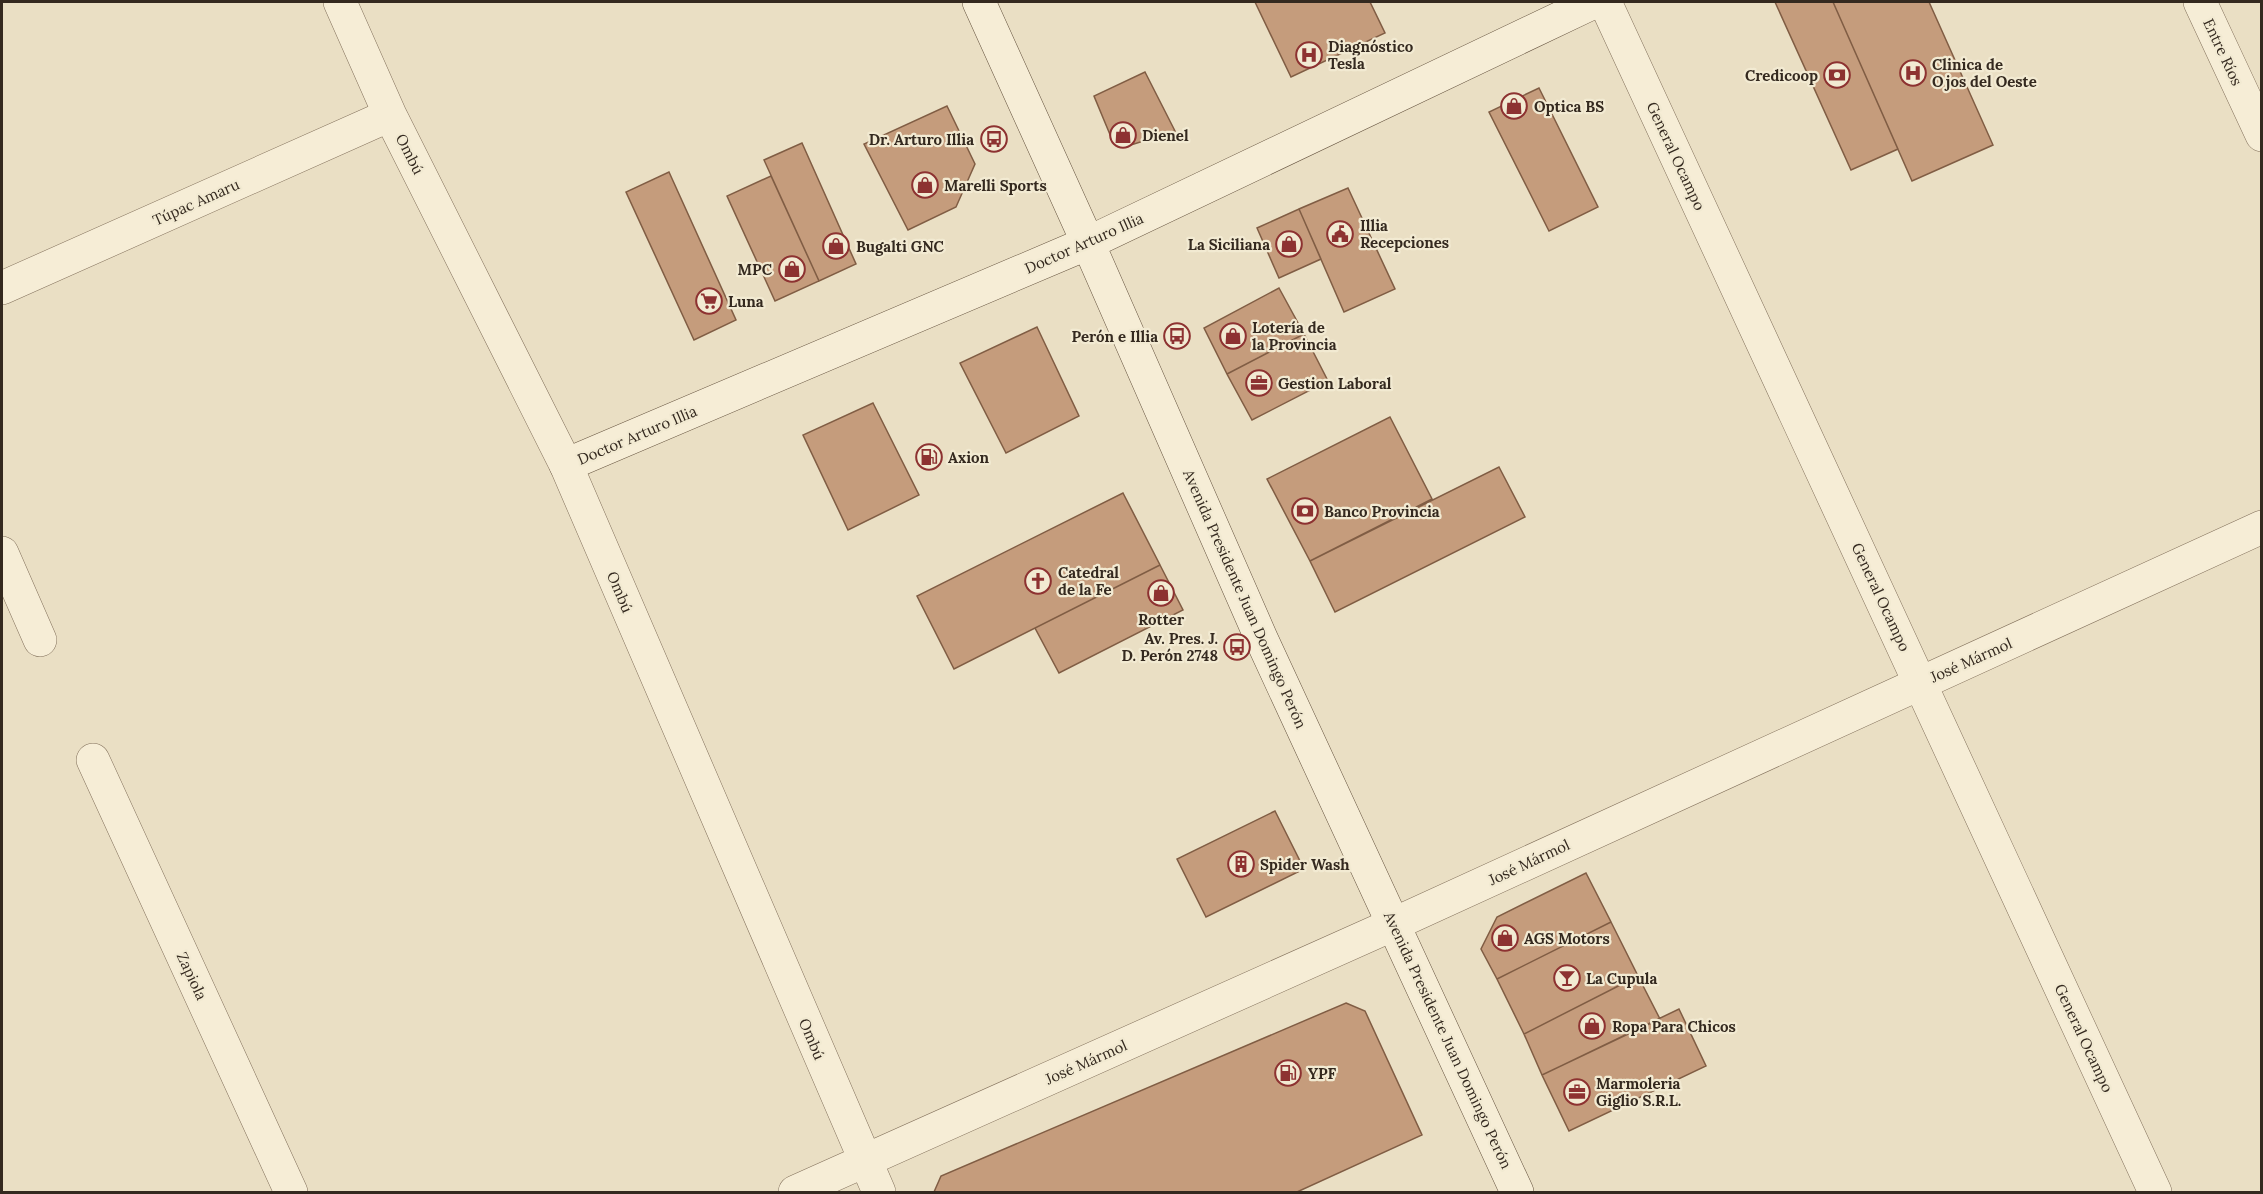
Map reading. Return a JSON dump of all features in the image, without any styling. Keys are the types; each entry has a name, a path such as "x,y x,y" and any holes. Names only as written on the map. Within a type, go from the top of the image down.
{"street":[{"name":"Ombú","path":"340,2 390,115 566,465 879,1192"},
{"name":"Avenida Presidente Juan Domingo Perón","path":"979,2 1088,243 1261,638 1518,1192"},
{"name":"Doctor Arturo Illia","path":"566,465 1088,243 1594,2"},
{"name":"General Ocampo","path":"1605,2 2155,1192"},
{"name":"Entre Ríos","path":"2200,2 2262,135"},
{"name":"Túpac Amaru","path":"2,288 390,115"},
{"name":"José Mármol","path":"795,1192 1394,924 2262,527"},
{"path":"2,553 40,640"},
{"name":"Zapiola","path":"93,760 291,1192"}],"building":[{"name":"Diagnóstico Tesla","path":"1255,2 1370,2 1385,33 1291,77"},
{"name":"Credicoop","path":"1775,2 1833,2 1898,149 1851,170"},
{"name":"Clinica de Ojos del Oeste","path":"1833,2 1929,2 1993,145 1912,181"},
{"path":"1145,72 1175,131 1131,145 1111,137 1094,96"},
{"path":"1539,88 1598,207 1549,231 1489,112"},
{"name":"Marelli Sports","path":"947,106 975,164 956,207 908,230 864,144"},
{"path":"802,143 856,264 819,281 764,160"},
{"path":"669,172 736,320 694,340 626,192"},
{"path":"771,176 819,281 775,301 727,196"},
{"name":"Illia Recepciones","path":"1348,188 1395,289 1344,312 1299,209"},
{"name":"La Siciliana","path":"1299,209 1321,259 1279,278 1257,228"},
{"path":"1279,288 1304,334 1227,374 1204,328"},
{"path":"1037,327 1079,416 1006,453 960,363"},
{"path":"1304,334 1328,381 1252,420 1227,374"},
{"path":"873,403 919,495 848,530 803,435"},
{"path":"1390,417 1432,499 1310,561 1267,479"},
{"path":"1499,467 1525,517 1335,612 1310,561"},
{"name":"Catedral de la Fe","path":"1123,493 1160,565 954,669 917,596"},
{"path":"1160,565 1183,610 1059,673 1035,628"},
{"name":"Spider Wash","path":"1275,811 1304,869 1206,917 1177,859"},
{"path":"1586,873 1611,922 1497,979 1481,949 1497,917"},
{"name":"La Cupula","path":"1611,922 1638,976 1524,1034 1497,979"},
{"name":"Ropa Para Chicos","path":"1638,976 1660,1019 1542,1075 1524,1034"},
{"name":"YPF","path":"1346,1003 1365,1011 1422,1135 1297,1192 934,1192 941,1176"},
{"path":"1679,1009 1706,1066 1569,1131 1542,1075"}],"place":[{"name":"Diagnóstico Tesla","path":"1309,55"},
{"name":"Clinica de Ojos del Oeste","path":"1913,73"},
{"name":"Credicoop","path":"1837,75"},
{"name":"Optica BS","path":"1514,106"},
{"name":"Dienel","path":"1123,135"},
{"name":"Dr. Arturo Illia","path":"994,139"},
{"name":"Marelli Sports","path":"925,185"},
{"name":"Illia Recepciones","path":"1340,234"},
{"name":"La Siciliana","path":"1289,244"},
{"name":"Bugalti GNC","path":"836,246"},
{"name":"MPC","path":"792,269"},
{"name":"Luna","path":"709,301"},
{"name":"Perón e Illia","path":"1177,336"},
{"name":"Lotería de la Provincia","path":"1233,336"},
{"name":"Gestion Laboral","path":"1259,383"},
{"name":"Axion","path":"929,457"},
{"name":"Banco Provincia","path":"1305,511"},
{"name":"Catedral de la Fe","path":"1038,581"},
{"name":"Rotter","path":"1161,593"},
{"name":"Av. Pres. J. D. Perón 2748","path":"1237,647"},
{"name":"Spider Wash","path":"1241,864"},
{"name":"AGS Motors","path":"1505,938"},
{"name":"La Cupula","path":"1567,978"},
{"name":"Ropa Para Chicos","path":"1592,1026"},
{"name":"YPF","path":"1288,1073"},
{"name":"Marmoleria Giglio S.R.L.","path":"1577,1092"}]}
